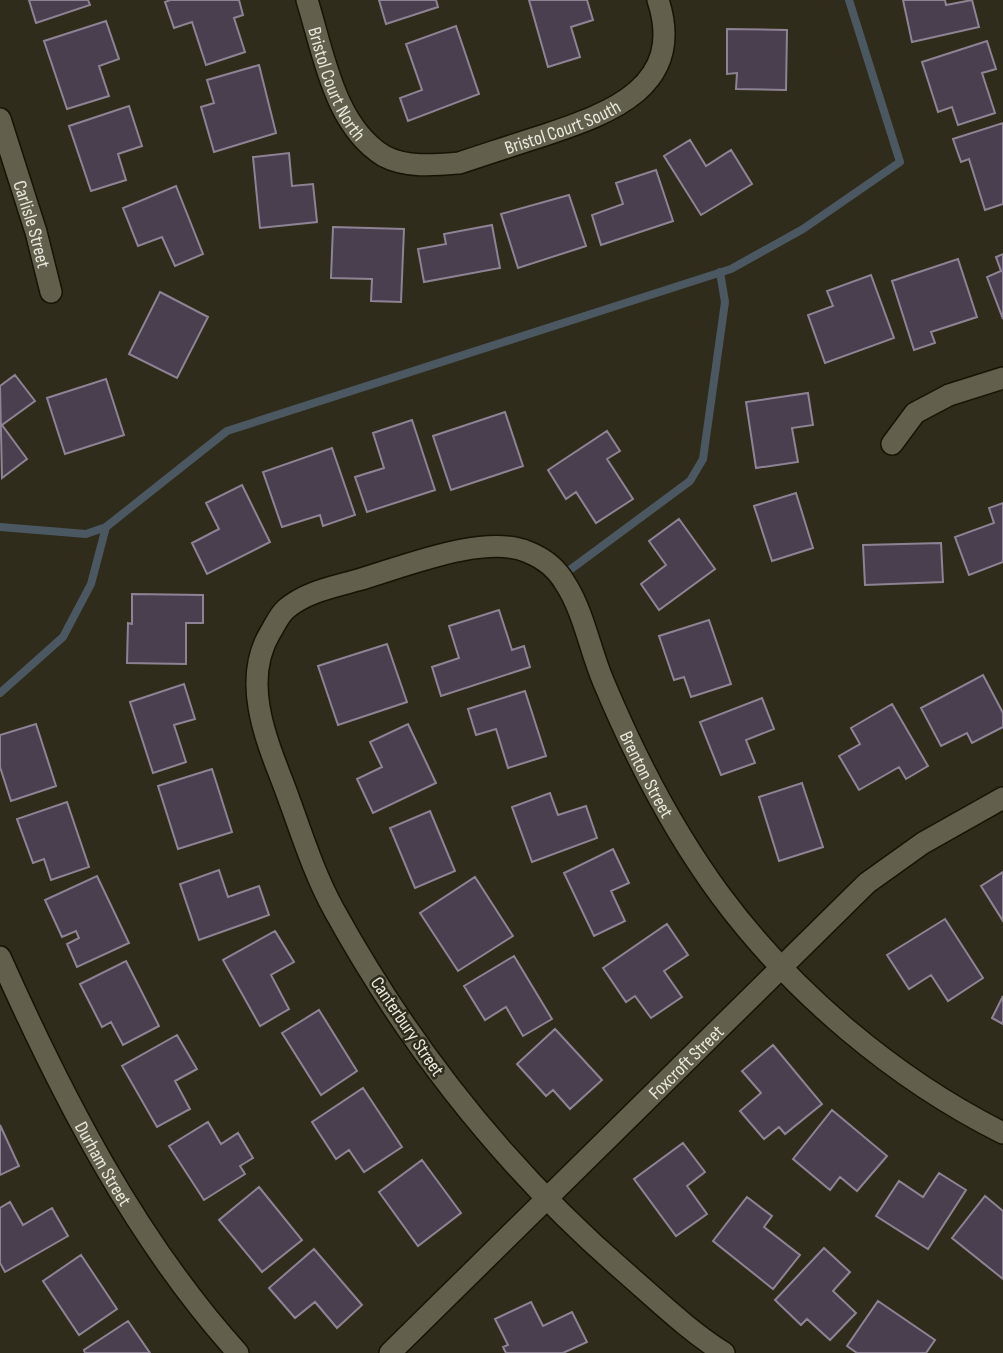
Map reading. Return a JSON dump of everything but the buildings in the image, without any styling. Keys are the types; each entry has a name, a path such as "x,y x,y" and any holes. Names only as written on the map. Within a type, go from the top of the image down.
{"street":[{"name":"Bristol Court North","path":"307,0 337,96 348,118 384,156"},
{"name":"Bristol Court South","path":"384,156 422,165 459,163 614,109 632,98 648,82 659,62 664,31 658,0"},
{"name":"Carlisle Street","path":"0,119 36,232 51,292"},
{"path":"892,444 915,413 949,395 1003,378"},
{"name":"Brenton Street","path":"284,611 316,592 465,550 502,545 524,550 543,560 567,584 629,742 720,895 782,966 866,1044 904,1073 1003,1133"},
{"name":"Canterbury Street","path":"284,611 264,643 257,678 259,713 313,864 333,907 440,1074 489,1139 545,1200 642,1287 724,1353"},
{"name":"Foxcroft Street","path":"390,1353 867,883 923,843 1003,798"},
{"name":"Durham Street","path":"0,957 47,1060 101,1159 172,1269 238,1353"}],"waterway":[{"path":"0,527 86,534 106,527 227,431 731,269 803,229 900,162 849,0"},
{"path":"563,575 690,481 703,459 725,302 720,272"},
{"path":"0,693 63,637 91,584 106,527"}]}
